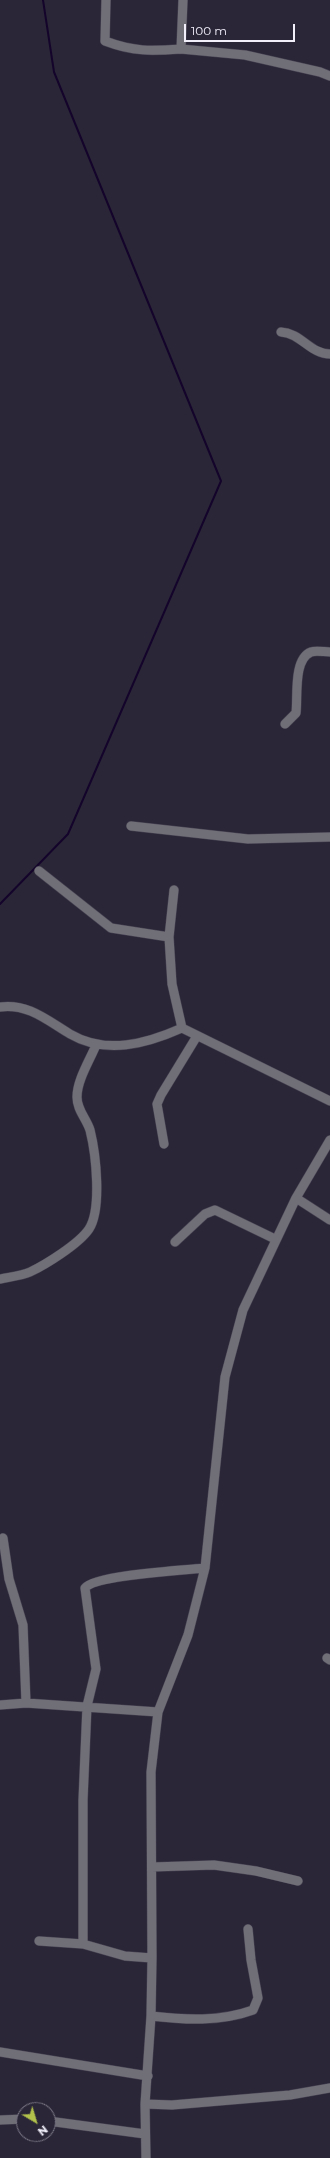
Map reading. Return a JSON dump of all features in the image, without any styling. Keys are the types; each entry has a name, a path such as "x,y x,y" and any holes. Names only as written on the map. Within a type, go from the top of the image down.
{"street":[{"path":"106,0 105,41 126,49 150,51 181,49 245,55 320,72 330,76"},
{"path":"181,49 183,0"},
{"path":"281,332 289,332 308,346 330,354"},
{"path":"285,724 296,713 297,684 302,660 306,655 313,651 330,652"},
{"path":"131,826 248,839 330,837"},
{"path":"39,871 111,928 169,937"},
{"path":"174,890 169,937 172,984 182,1028 330,1101"},
{"path":"0,1006 31,1010 52,1021 70,1034 96,1045 132,1045 182,1028"},
{"path":"164,1144 157,1104 196,1036"},
{"path":"0,1279 29,1272 46,1262 89,1229 95,1212 96,1166 90,1130 78,1108 77,1097 78,1088 96,1045"},
{"path":"146,2158 145,2104 151,2016 152,1958 151,1772 158,1712 188,1635 205,1568 225,1377 243,1310 275,1239 296,1198 330,1140"},
{"path":"296,1198 330,1220"},
{"path":"175,1242 204,1214 215,1210 275,1239"},
{"path":"3,1538 4,1580 23,1625 26,1703"},
{"path":"83,1944 83,1800 87,1706 96,1669 93,1637 85,1597 85,1588 91,1582 123,1576 205,1568"},
{"path":"0,1705 26,1703 158,1712"},
{"path":"152,1867 214,1865 256,1871 298,1881"},
{"path":"151,2016 182,2019 215,2018 238,2015 253,2010 258,1998 251,1960 248,1929"},
{"path":"39,1941 83,1944 124,1956 152,1958"},
{"path":"0,2052 148,2076"},
{"path":"145,2104 172,2105 290,2095 330,2088"},
{"path":"0,2120 16,2119"},
{"path":"56,2122 145,2134"}],"waterway":[{"path":"0,904 68,834 221,481 54,72 43,0"}]}
